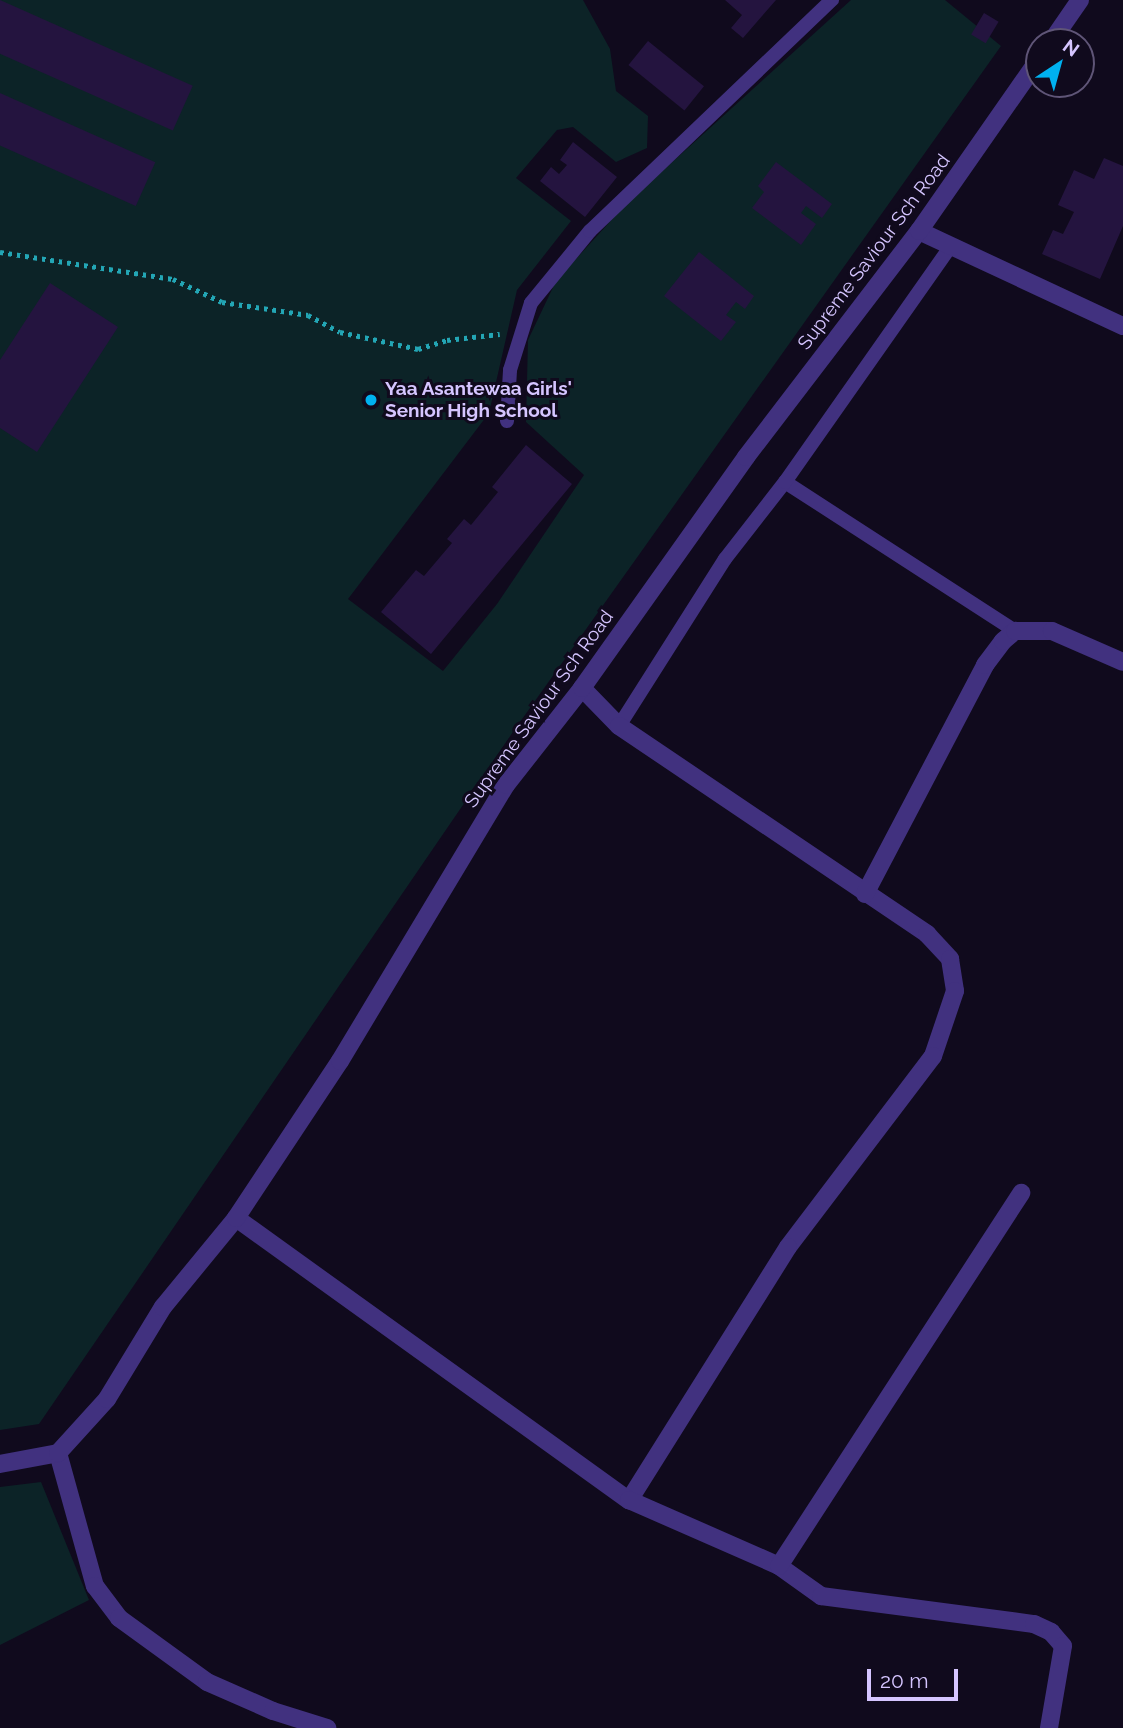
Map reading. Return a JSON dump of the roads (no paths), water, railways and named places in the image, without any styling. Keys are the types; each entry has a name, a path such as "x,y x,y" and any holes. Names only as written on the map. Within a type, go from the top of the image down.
{"street":[{"path":"1061,28 1080,0"},
{"name":"Supreme Saviour Sch Road","path":"58,1453 107,1399 163,1307 236,1218 340,1061 506,785 582,688 746,457 919,231 1025,79"},
{"path":"919,231 1123,326"},
{"path":"865,894 985,665 1015,631 1052,631 1123,662"},
{"path":"582,688 619,726 927,934 950,959 955,991 947,1023 933,1056 788,1247 629,1500"},
{"path":"779,1566 1021,1193"},
{"path":"236,1218 629,1500 779,1566 821,1596 1034,1624 1051,1632 1063,1646 1049,1728"},
{"path":"0,1464 58,1453 95,1586 119,1618 207,1682 273,1712 327,1728"}],"lane":[{"path":"506,421 510,370 531,303 590,231 832,0"},
{"path":"619,726 725,559 785,482 951,246"},
{"path":"785,482 1015,631"}],"place":[{"name":"Yaa Asantewaa Girls' Senior High School","path":"371,400"}]}
